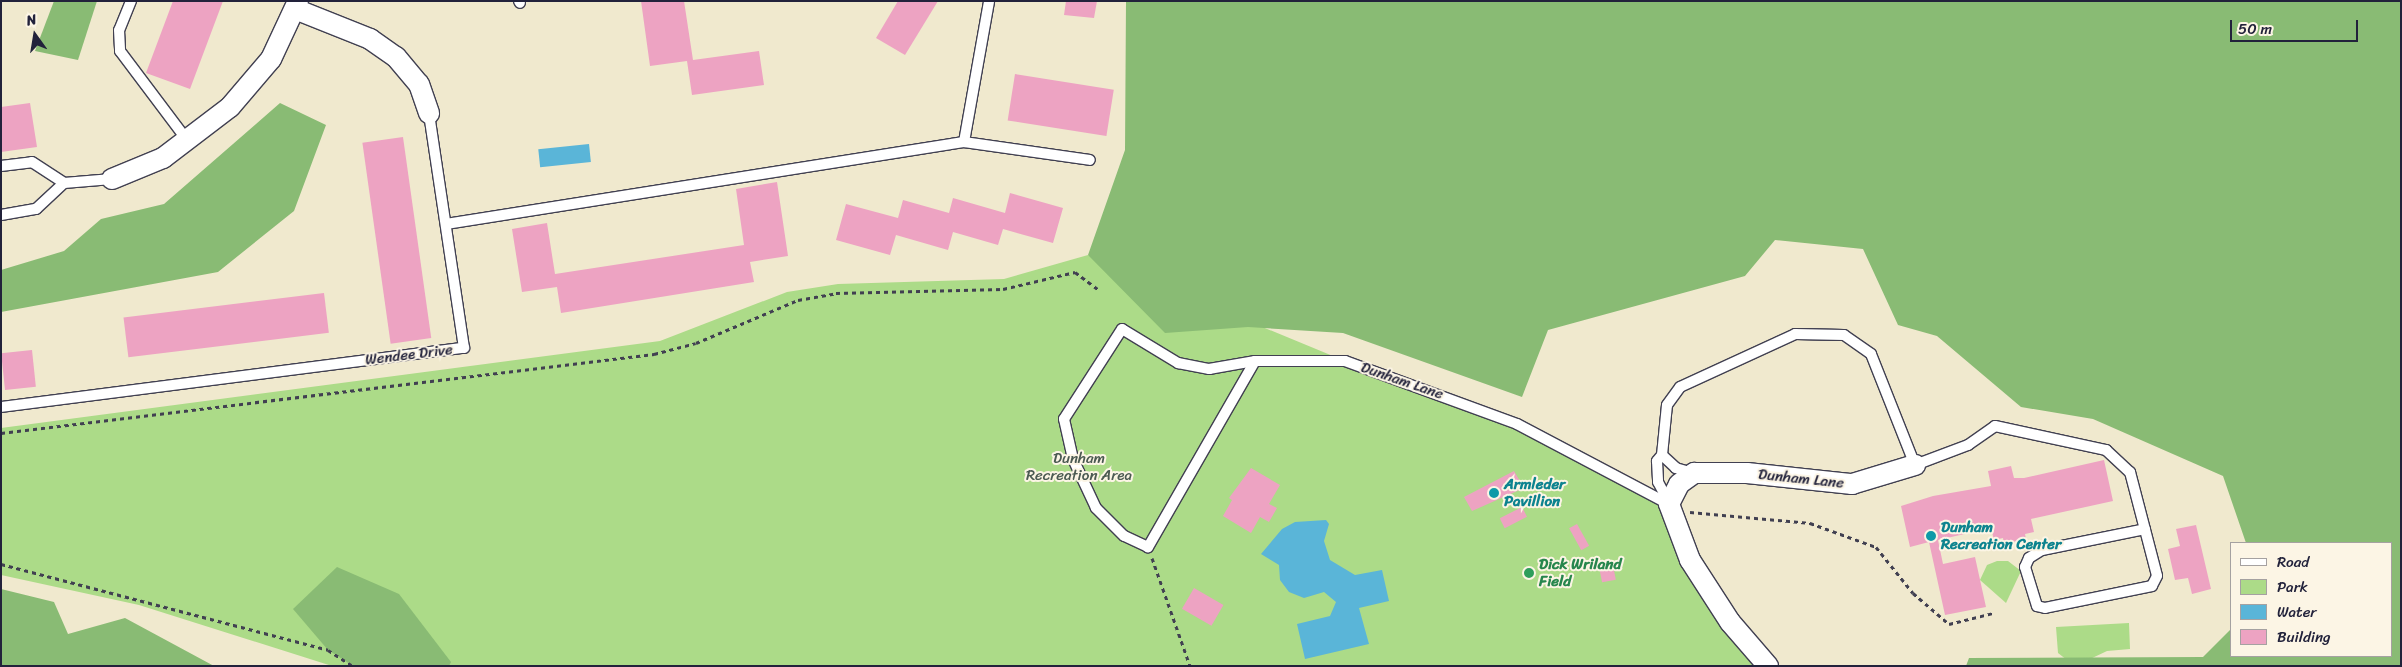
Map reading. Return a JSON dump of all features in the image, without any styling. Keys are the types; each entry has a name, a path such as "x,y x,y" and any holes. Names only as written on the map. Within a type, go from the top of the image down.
{"street":[{"name":"Wendee Drive","path":"112,179 164,158 252,84 271,59 297,5 370,39 396,57 419,84 429,113"},
{"name":"Dunham Lane","path":"1694,473 1748,473 1852,484 1915,465"},
{"path":"1694,473 1679,484 1676,508 1694,568 1730,622 1768,666"}],"lane":[{"path":"131,1 119,30 120,51 187,140"},
{"path":"964,142 989,1"},
{"name":"Wendee Drive","path":"1,407 464,348 429,113"},
{"path":"446,224 964,142 1090,160"},
{"path":"1,166 32,162 64,182 112,179"},
{"path":"1,215 36,209 64,182"},
{"name":"Dunham Lane","path":"1148,547 1124,536 1096,508 1073,459 1064,419 1122,329 1178,363 1209,369 1255,361 1345,361 1426,388 1518,424 1676,508"},
{"path":"1676,508 1658,482 1657,461 1662,455 1667,405 1680,386 1795,334 1844,335 1871,354 1915,465 1968,445 1995,426 2106,450 2130,472 2145,529 2157,576 2152,586 2130,593 2037,606 2025,567 2029,558 2042,550 2145,529"},
{"path":"1148,547 1255,361"},
{"path":"1662,455 1676,468 1694,473"}],"path":[{"path":"1,433 654,354 696,343 798,300 836,292 1003,289 1075,272 1099,290"},
{"path":"1676,508 1810,523 1876,547 1913,593 1949,624 1993,613"},
{"path":"1148,547 1190,666"},
{"path":"1,564 328,650 353,666"}],"green space":[{"path":"54,1 97,1 78,60 35,51"},
{"path":"1126,1 2401,1 2401,666 1966,666 1969,658 2203,657 2230,630 2230,657 2392,657 2392,542 2246,542 2223,476 2093,419 2021,407 1937,336 1898,325 1863,249 1775,240 1745,276 1548,330 1522,397 1343,333 1248,327 1165,333 1088,255 1125,150"},
{"path":"280,103 326,125 294,211 218,272 1,312 1,270 64,251 101,219 164,204"},
{"name":"Dunham Recreation Area","path":"1088,255 1345,361 1517,424 1669,504 1768,666 332,666 139,605 1,575 1,428 660,341 787,292 838,284 1004,279"},
{"path":"1997,561 2008,561 2021,571 2006,603 1980,580 1987,565"},
{"path":"337,567 399,594 451,662 449,666 353,666 328,650 293,609"},
{"path":"1,589 54,602 68,634 125,618 214,666 1,666"},
{"path":"2129,623 2130,649 2107,651 2088,660 2067,660 2058,653 2056,627"}],"water":[{"path":"589,144 591,162 540,167 538,149"},
{"path":"1326,520 1329,524 1324,541 1330,560 1355,575 1382,570 1389,601 1359,608 1369,644 1305,659 1297,624 1330,616 1336,602 1324,592 1304,598 1289,592 1280,580 1279,565 1261,554 1282,529 1295,522"}],"building":[{"path":"173,1 223,1 190,89 146,73"},
{"path":"641,1 684,1 693,60 759,51 764,85 692,95 687,61 650,66"},
{"path":"898,1 938,1 905,55 876,38"},
{"path":"1066,1 1097,1 1094,18 1064,15"},
{"path":"1015,74 1114,90 1106,136 1008,120"},
{"path":"30,103 37,147 1,152 1,107"},
{"path":"403,137 431,338 391,344 362,143"},
{"path":"777,182 788,256 750,262 754,282 561,313 557,287 522,292 512,229 547,223 555,274 744,245 736,189"},
{"path":"1010,193 1063,208 1053,243 1003,229 998,245 953,232 948,250 896,235 890,255 836,240 846,204 898,218 903,200 949,213 953,198 1005,213"},
{"path":"324,293 329,333 128,357 124,318"},
{"path":"32,350 36,387 5,390 1,353"},
{"name":"Dunham Recreation Center","path":"2104,460 2113,501 2031,519 2034,532 2025,534 2026,539 2004,544 2003,538 1994,540 1991,528 1938,540 1943,564 1975,557 1986,607 1945,615 1929,542 1910,547 1901,506 1933,496 1991,486 1988,471 2011,466 2014,478 2024,478"},
{"path":"1251,468 1280,485 1269,504 1277,508 1269,522 1260,517 1251,533 1223,516 1232,500 1229,498"},
{"name":"Armleder Pavillion","path":"1514,471 1524,488 1472,511 1464,497"},
{"path":"1522,507 1527,517 1505,528 1500,518"},
{"path":"1577,524 1589,546 1581,550 1569,528"},
{"path":"2196,525 2211,589 2192,594 2188,578 2175,580 2168,549 2180,546 2176,529"},
{"path":"1612,560 1616,580 1602,582 1598,563"},
{"path":"1194,588 1223,605 1211,626 1182,609"}],"place":[{"name":"Armleder Pavillion","path":"1494,493"},
{"name":"Dunham Recreation Center","path":"1931,536"},
{"name":"Dick Wriland Field","path":"1529,573"}]}
